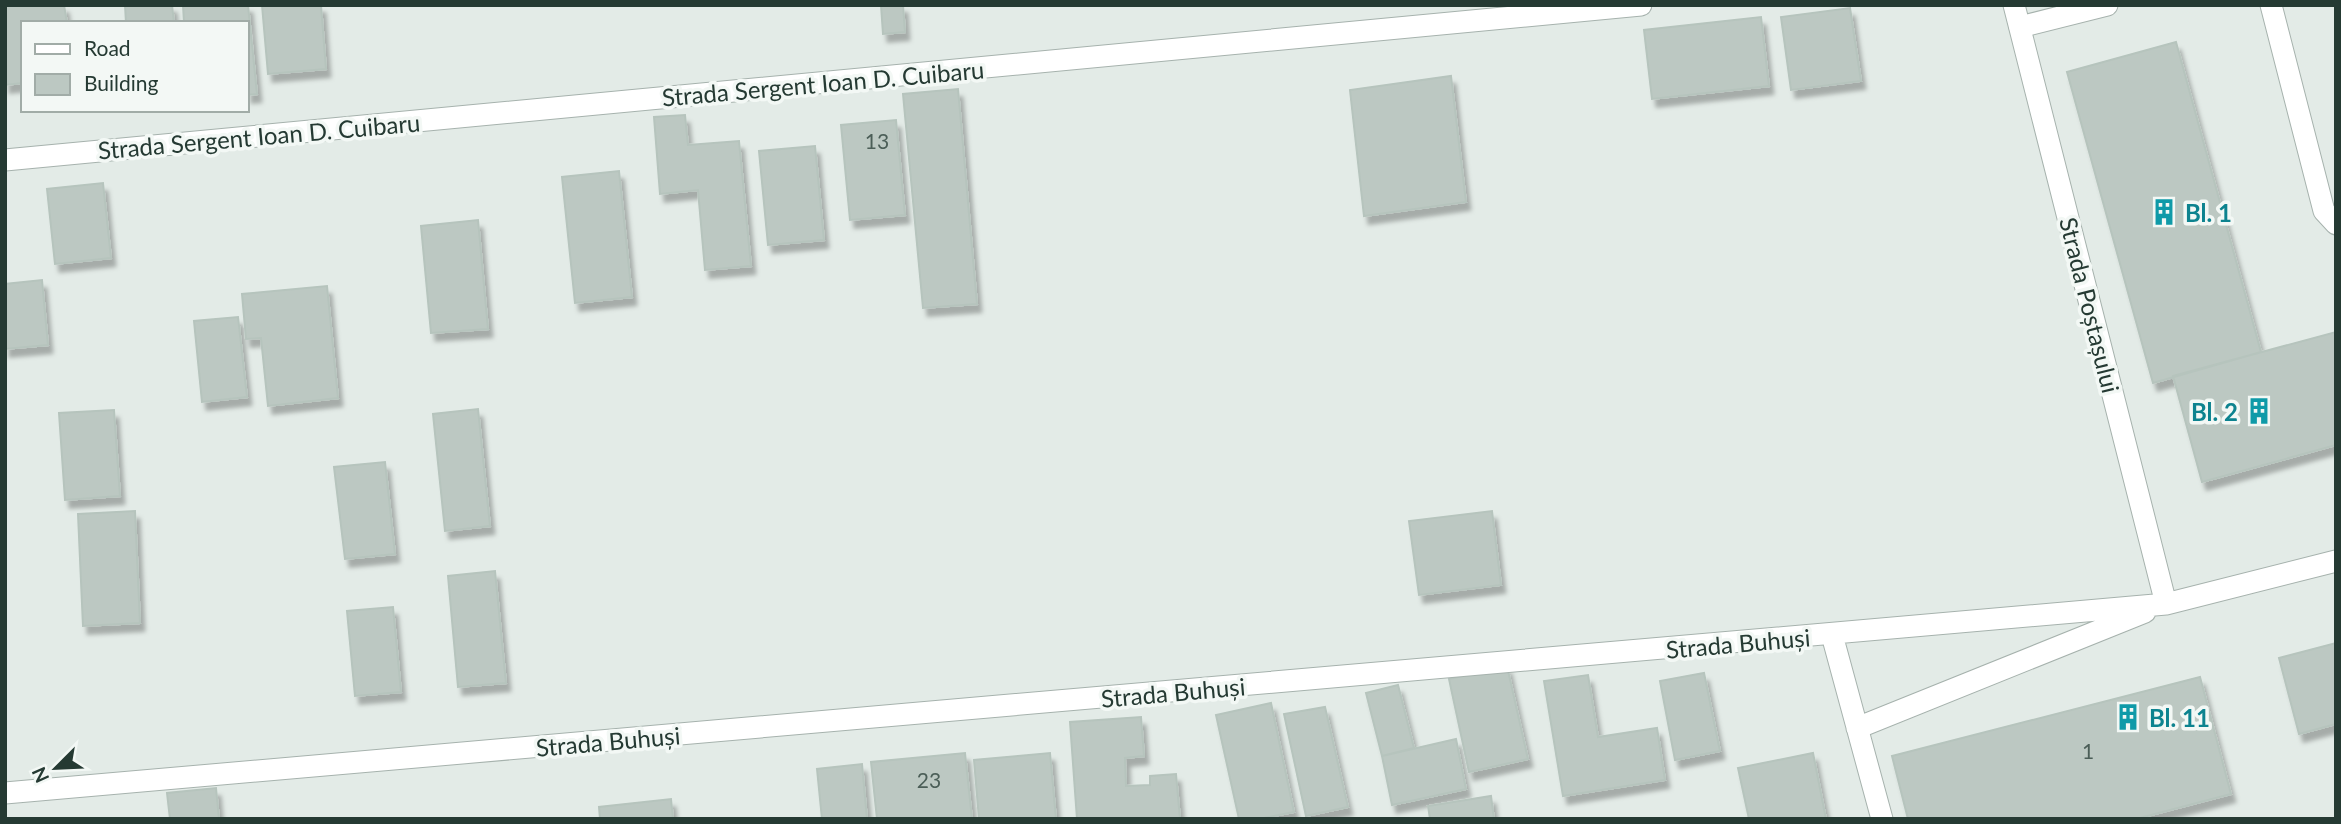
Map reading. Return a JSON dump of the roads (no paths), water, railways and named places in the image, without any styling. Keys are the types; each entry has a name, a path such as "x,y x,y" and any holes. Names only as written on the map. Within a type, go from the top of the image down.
{"street":[{"name":"Strada Sergent Ioan D. Cuibaru","path":"5,160 1641,5"},
{"name":"Strada Poștașului","path":"2014,5 2166,604"},
{"path":"2020,27 2107,5"},
{"path":"2271,5 2324,211 2336,224"},
{"name":"Strada Buhuși","path":"5,793 2166,604 2336,561"},
{"path":"1857,728 2166,604"},
{"path":"1832,635 1882,819"}],"place":[{"name":"Bl. 1","path":"2164,212"},
{"name":"Bl. 2","path":"2259,411"},
{"name":"Bl. 11","path":"2128,717"}]}
